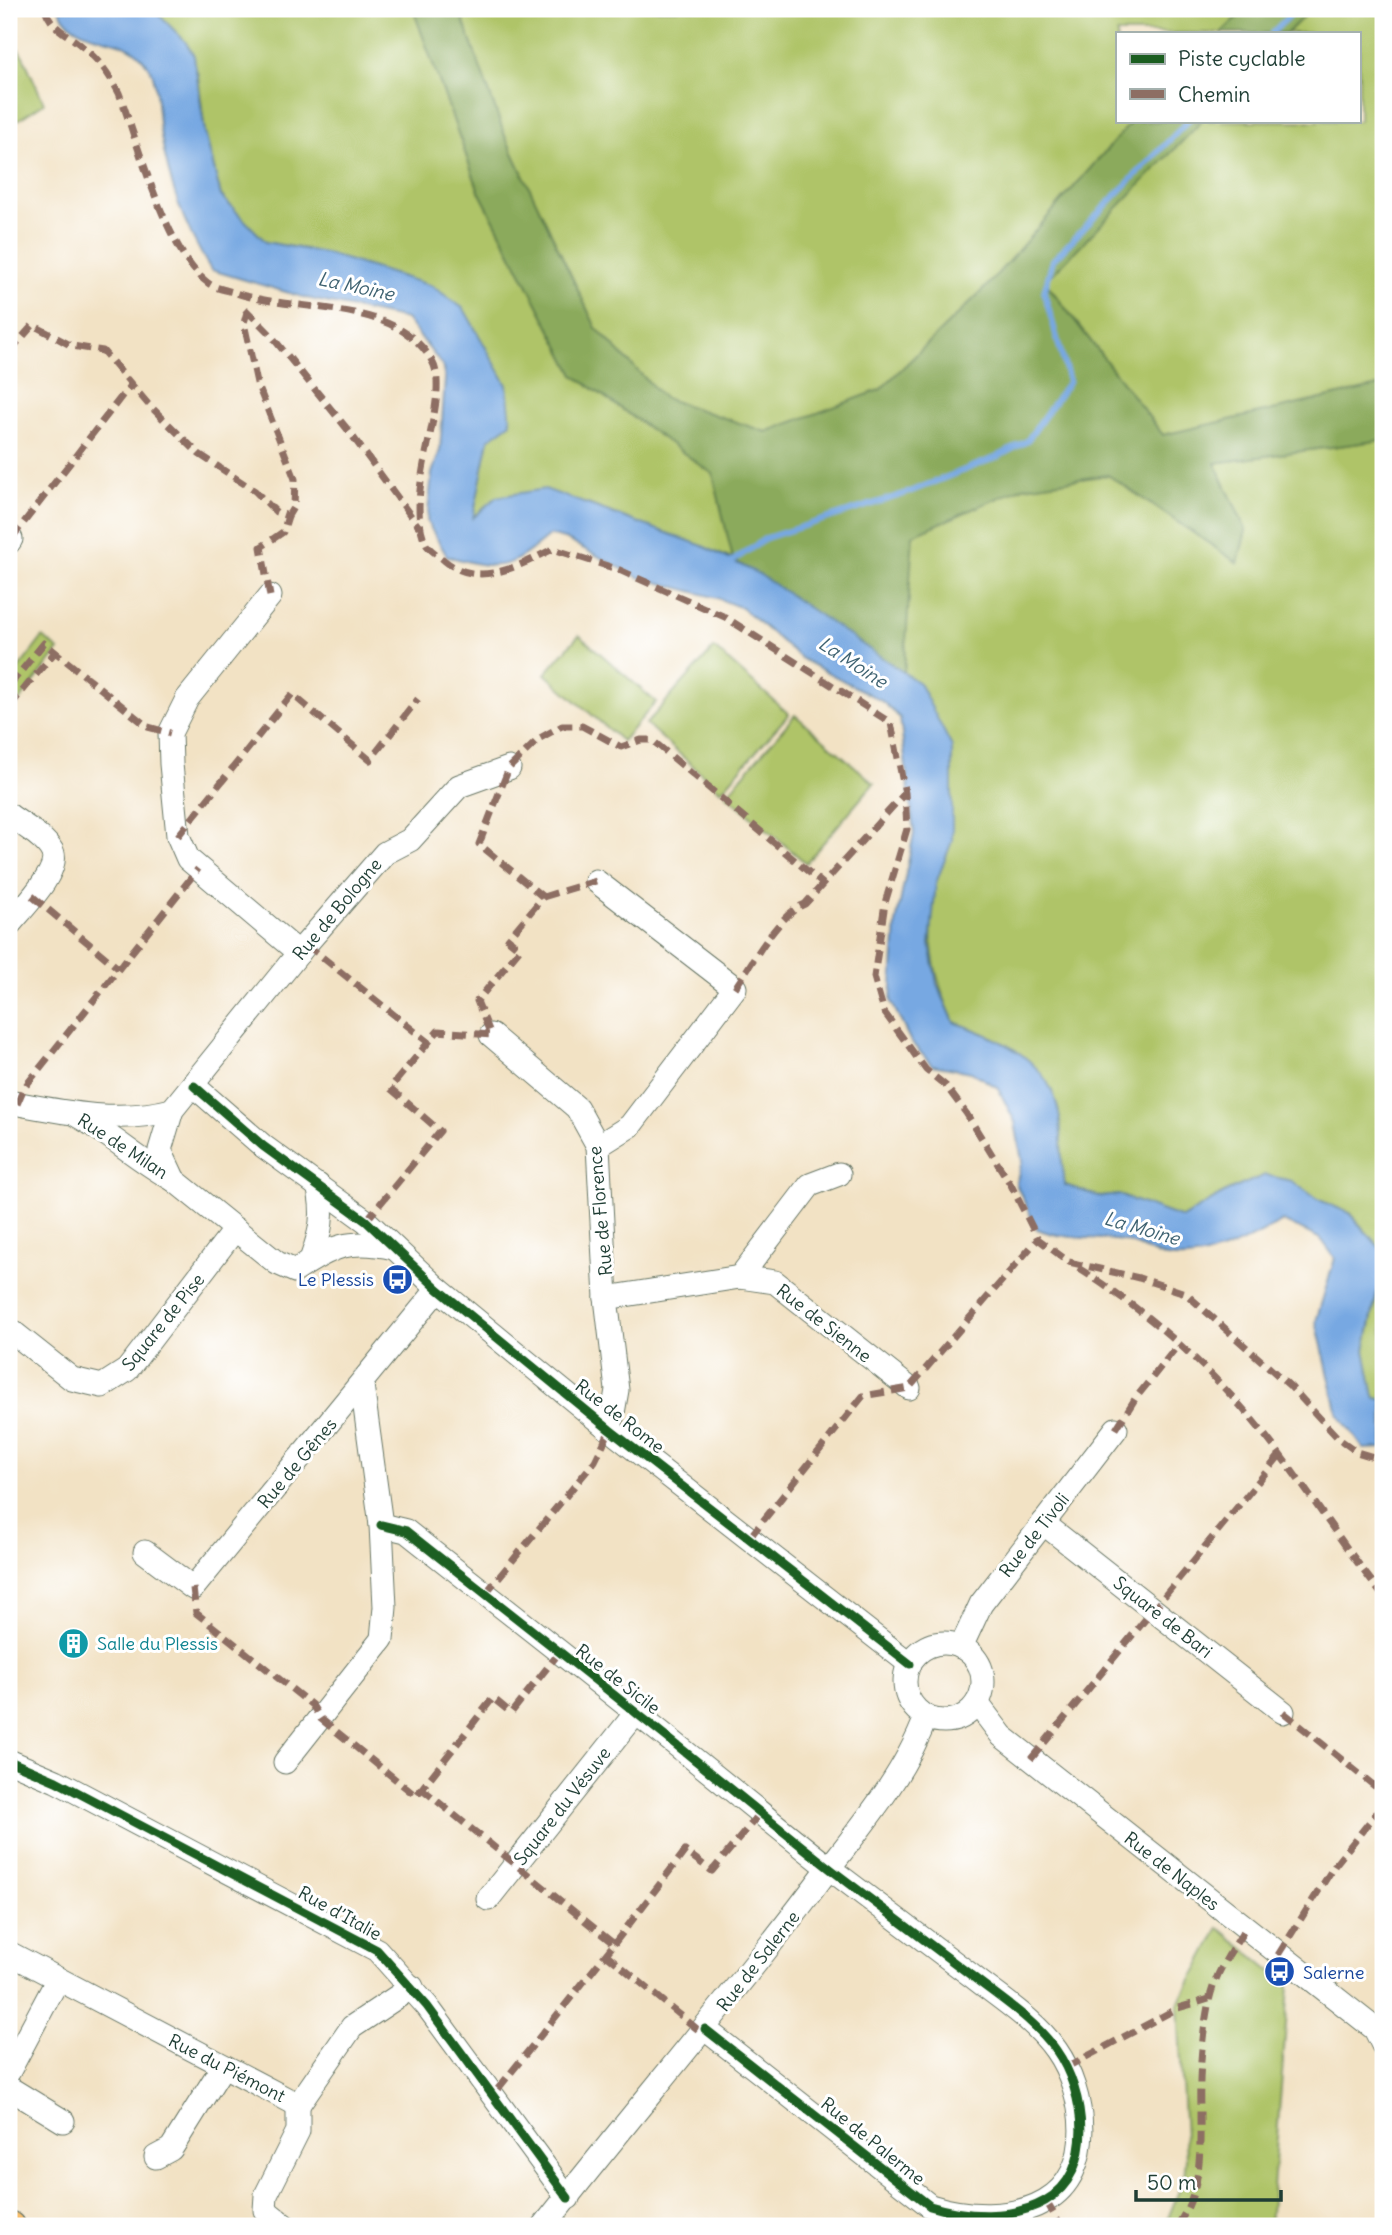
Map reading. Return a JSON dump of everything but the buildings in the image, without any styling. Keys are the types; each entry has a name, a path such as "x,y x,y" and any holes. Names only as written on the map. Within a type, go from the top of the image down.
{"street":[{"path":"270,596 187,699 170,733 170,764 178,836 188,859 299,953"},
{"name":"Rue de Bologne","path":"172,1110 299,953 385,853 410,840 459,786 509,768"},
{"path":"9,815 42,840 51,850 54,859 51,873 9,925"},
{"path":"596,881 735,988 630,1126 598,1146"},
{"name":"Rue de Florence","path":"491,1035 577,1108 598,1146 606,1298 617,1390 610,1430"},
{"name":"Rue de Rome","path":"194,1086 262,1146 366,1221 438,1289 610,1430 910,1664"},
{"name":"Rue de Milan","path":"9,1102 73,1113 136,1118 172,1110"},
{"path":"172,1110 160,1150 174,1180"},
{"name":"Rue de Milan","path":"73,1113 113,1135 149,1166 174,1180 277,1263 295,1271 311,1260"},
{"path":"740,1277 810,1185 839,1174"},
{"path":"311,1260 323,1227 324,1208 318,1185"},
{"name":"Square de Pise","path":"9,1329 72,1379 102,1386 127,1370 235,1229"},
{"path":"311,1260 343,1244 360,1241 394,1248"},
{"name":"Rue de Sienne","path":"606,1298 740,1277 775,1282 909,1388"},
{"name":"Rue de Gênes","path":"145,1552 193,1588 438,1289"},
{"path":"285,1762 382,1639 385,1607 381,1525 362,1385"},
{"name":"Rue de Tivoli","path":"961,1647 981,1604 1116,1429"},
{"name":"Square de Bari","path":"1043,1523 1283,1712"},
{"name":"Rue de Sicile","path":"381,1525 406,1531 830,1868"},
{"path":"938,1644 961,1647 972,1654 983,1678 983,1691 977,1703 970,1712 949,1721 926,1717 909,1699 906,1676 910,1664 926,1647 938,1644"},
{"name":"Rue de Naples","path":"977,1703 1002,1736 1381,2031"},
{"name":"Square du Vésuve","path":"488,1899 636,1713"},
{"name":"Rue de Salerne","path":"558,2216 830,1868 914,1750 926,1717"},
{"name":"Rue d’Italie","path":"9,1761 56,1782 377,1950 412,1987 558,2216"},
{"name":"Rue de Palerme","path":"705,2029 930,2206 955,2214 979,2216 1023,2210 1046,2201 1069,2181 1078,2160 1081,2136 1075,2090 1055,2048 1024,2017 830,1868"},
{"name":"Rue du Piémont","path":"9,1953 298,2105 352,2027 412,1987"},
{"path":"9,2071 58,1979"},
{"path":"156,2157 171,2149 223,2066"},
{"path":"9,2088 63,2121"},
{"path":"285,2226 265,2210 266,2195 298,2132 298,2105"}],"green space":[{"path":"153,9 413,9 479,191 574,375 713,474 733,559 586,503 485,506 472,520 489,439 507,385 306,249 266,243 245,222 221,195 205,133 198,74 185,41"},
{"path":"413,9 459,9 505,136 596,328 664,398 766,432 880,390 986,287 1131,122 1201,122 1045,282 1163,435 1383,385 1383,440 1215,463 1246,530 1238,563 1108,475 1023,487 913,535 904,673 733,559 713,474 574,375 479,191"},
{"path":"459,9 1246,9 1222,32 1116,32 1116,122 1131,122 986,287 880,390 766,432 664,398 596,328 505,136"},
{"path":"1246,9 1311,9 1288,32 1222,32"},
{"path":"1311,9 1383,9 1383,385 1163,435 1045,281 1201,122 1360,122 1360,32 1288,32"},
{"path":"9,36 23,56 44,103 9,126"},
{"path":"1383,440 1383,1262 1380,1248 1350,1213 1317,1199 1291,1181 1265,1175 1227,1191 1182,1218 1119,1195 1100,1197 1065,1185 1060,1120 1047,1082 1022,1055 1007,1045 954,1022 940,987 933,955 931,922 936,885 950,839 952,822 904,673 912,535 1023,487 1108,475 1238,563 1246,530 1215,463"},
{"path":"579,635 656,702 622,741 545,674"},
{"path":"43,637 59,650 9,714 9,681"},
{"path":"714,648 789,714 721,791 646,724"},
{"path":"795,715 874,783 806,863 726,795"},
{"path":"1383,1269 1383,1400 1374,1398 1365,1350"},
{"path":"1219,1928 1289,1986 1270,2226 1165,2226 1184,2178 1186,2158 1178,2005"}],"water":[{"name":"La Moine","path":"59,9 153,9 185,41 194,56 205,133 221,196 266,242 325,253 432,286 464,309 507,385 511,423 489,439 473,518 496,497 545,489 703,546 759,574 919,683 952,747 952,841 936,883 930,944 937,984 954,1022 1007,1045 1022,1055 1047,1082 1060,1120 1065,1185 1100,1197 1119,1195 1182,1218 1228,1191 1265,1175 1292,1181 1317,1199 1349,1213 1380,1248 1383,1262 1365,1350 1374,1397 1383,1400 1383,1448 1364,1449 1338,1414 1316,1321 1335,1258 1321,1239 1283,1221 1227,1249 1182,1258 1161,1256 1128,1242 1068,1237 1037,1229 1016,1184 1022,1161 1015,1122 998,1088 971,1072 932,1065 911,1042 891,1001 896,923 914,833 900,718 882,701 802,659 742,608 717,598 638,577 567,540 550,535 523,556 502,565 479,564 447,556 427,522 432,473 440,450 445,379 442,365 406,319 306,298 211,270 192,236 173,187 160,131 151,70 136,52 128,47 74,27"}],"waterway":[{"path":"1273,32 1296,9"},
{"path":"727,565 766,538 904,494 997,457 1027,441 1069,381 1044,292 1053,260 1187,122"}],"marked path":[{"path":"45,9 56,27 90,53 112,81 119,93 166,223 179,248 208,283 258,299 369,317 394,326 416,341 432,361 437,377 436,398 419,498 420,522 426,544 432,551 458,569 472,573 500,572 553,549 617,569 725,617 891,723 905,793 907,829 885,903 874,977 884,1012 926,1070 946,1086 966,1113 1011,1185 1038,1239 1069,1262 1139,1278 1185,1293 1290,1386 1339,1439 1357,1452 1383,1460"},
{"path":"245,309 269,333 348,430 419,527"},
{"path":"9,352 33,325 72,346 103,351 148,404 199,454 255,491 276,512 288,516 294,506 295,479 257,383 244,323 247,312"},
{"path":"11,539 132,383"},
{"path":"270,596 261,547 283,532 288,516"},
{"path":"9,686 44,643 148,727 170,733"},
{"path":"9,707 55,652"},
{"path":"178,836 292,694 370,760 418,699"},
{"path":"366,1221 440,1131 390,1088 438,1031 491,1035 477,1001 520,949 508,939 543,897 479,844 509,768 540,738 562,726 582,726 621,747 641,740 652,740 823,884"},
{"path":"735,988 776,928 795,909 805,904 905,793"},
{"path":"17,1104 24,1088 198,869"},
{"path":"543,897 596,881"},
{"path":"32,896 118,968"},
{"path":"306,944 429,1043"},
{"path":"750,1537 863,1396 909,1388 1038,1239"},
{"path":"1078,1268 1148,1317 1191,1355 1231,1396 1285,1461 1383,1596"},
{"path":"1116,1429 1135,1399 1178,1345"},
{"path":"485,1594 595,1461 610,1430"},
{"path":"1031,1759 1280,1455"},
{"path":"193,1588 196,1613 312,1705 321,1719 416,1796 493,1698 511,1713 559,1653"},
{"path":"1283,1712 1383,1793"},
{"path":"421,1788 614,1944 493,2095"},
{"path":"1278,1955 1335,1865 1383,1805"},
{"path":"614,1944 685,1851 712,1871 761,1812"},
{"path":"1177,2226 1192,2198 1196,2184 1201,2068 1209,2001 1219,1972 1245,1929"},
{"path":"606,1954 702,2033"},
{"path":"1067,2067 1178,2008 1209,1999"},
{"path":"1046,2201 1061,2226"}],"cycle path":[{"path":"194,1086 263,1146 366,1221 438,1289 610,1430 910,1664"},
{"path":"381,1525 406,1531 833,1871 1028,2019 1056,2050 1074,2087 1081,2130 1073,2171 1062,2188 1045,2201 1018,2211 988,2215 958,2213 930,2206 705,2029"},
{"path":"9,1761 56,1781 377,1950 427,2006 568,2198"}],"place":[{"name":"Le Plessis","path":"397,1279"},
{"name":"Salle du Plessis","path":"74,1643"},
{"name":"Salerne","path":"1280,1972"}]}
